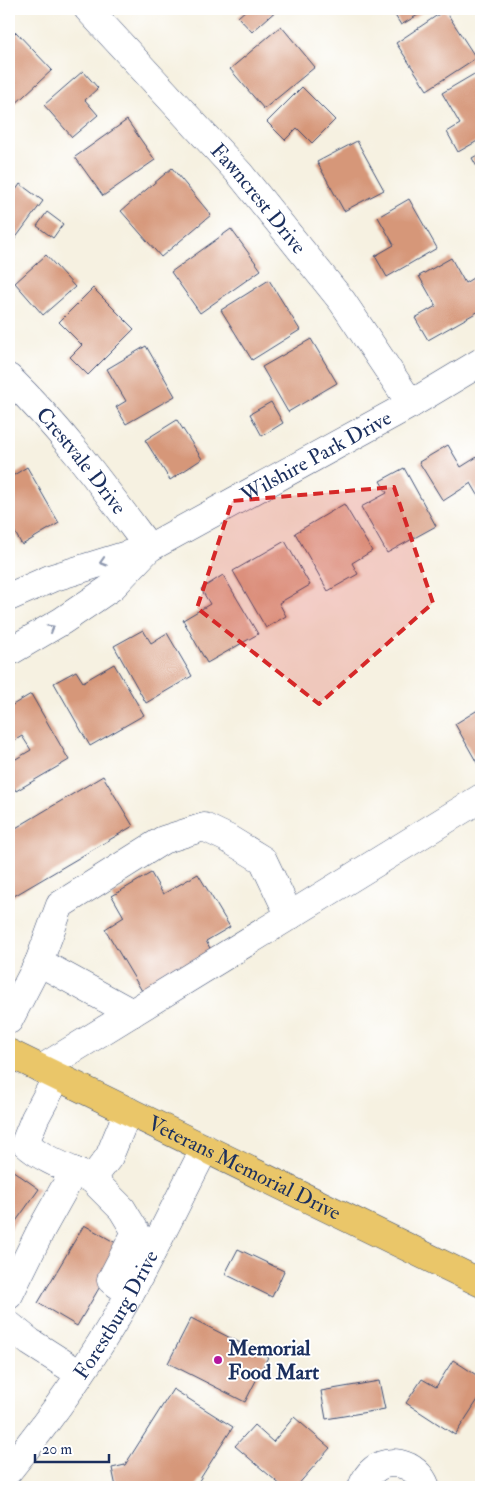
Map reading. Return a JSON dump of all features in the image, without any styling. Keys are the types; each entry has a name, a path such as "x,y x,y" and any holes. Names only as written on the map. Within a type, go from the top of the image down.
{"main road":[{"name":"Veterans Memorial Drive","path":"9,1053 481,1283"}],"street":[{"name":"Fawncrest Drive","path":"88,9 240,174 342,301 411,404"},
{"name":"Wilshire Park Drive","path":"9,597 52,578 149,548 411,404 481,362"},
{"name":"Crestvale Drive","path":"9,378 88,467 149,548"},
{"name":"Wilshire Park Drive","path":"9,652 62,622 112,587 149,548"},
{"path":"130,1293 111,1280 136,1232 122,1209 83,1175 32,1150 25,1143 49,1073 132,1013 481,798"},
{"path":"9,1020 39,962 60,905 163,840 204,827 227,838 263,860 291,915"},
{"path":"39,962 132,1013"},
{"path":"9,1295 41,1230 83,1175 109,1157 128,1111"},
{"name":"Forestburg Drive","path":"9,1470 80,1374 130,1293 205,1148"},
{"path":"9,1325 30,1342 80,1374"},
{"path":"362,1487 367,1477 375,1469 386,1464 398,1463 409,1466 418,1472 426,1487"}],"highlighted area":[{"path":"394,487 433,603 319,704 197,608 232,501"}],"building":[{"path":"247,9 278,9 252,32 238,17"},
{"path":"391,9 428,9 401,25"},
{"path":"445,10 476,58 427,90 396,43"},
{"path":"281,26 315,67 264,109 230,69"},
{"path":"16,32 52,70 11,108 9,106 9,38"},
{"path":"481,70 481,139 458,152 447,132 460,124 442,93"},
{"path":"83,71 98,88 85,100 98,115 72,137 44,105"},
{"path":"302,87 335,120 312,143 297,128 285,140 267,122"},
{"path":"127,120 155,160 103,196 75,157"},
{"path":"357,141 384,190 344,211 317,162"},
{"path":"481,153 481,174 472,158"},
{"path":"172,168 211,215 161,257 121,211"},
{"path":"20,184 43,201 9,247 9,200"},
{"path":"409,199 437,248 387,277 375,256 394,245 378,217"},
{"path":"47,212 63,224 53,238 37,226"},
{"path":"231,229 261,270 200,313 171,272"},
{"path":"46,255 75,287 43,315 15,283"},
{"path":"451,258 465,283 481,273 481,310 428,340 415,318 436,306 419,276"},
{"path":"269,280 300,330 252,360 221,310"},
{"path":"93,288 134,329 88,375 70,357 82,345 59,322"},
{"path":"311,339 337,383 288,412 262,367"},
{"path":"146,346 175,396 126,424 116,407 126,401 107,369"},
{"path":"271,402 283,423 262,436 250,414"},
{"path":"177,420 202,459 170,480 145,440"},
{"path":"448,445 461,467 477,457 481,464 481,500 471,483 443,501 419,462"},
{"path":"27,467 59,523 22,545 9,522 9,478"},
{"path":"404,468 436,526 387,553 361,507 387,493 380,481"},
{"path":"344,504 372,551 352,563 358,574 328,591 295,533"},
{"path":"285,541 310,585 279,603 286,616 266,628 233,571"},
{"path":"223,575 258,634 207,663 183,620 210,604 201,589"},
{"path":"143,630 151,643 167,633 192,676 146,703 114,646"},
{"path":"114,664 144,715 90,746 54,683 76,671 83,682"},
{"path":"31,694 69,760 16,791 9,780 9,763 31,750 22,736 9,744 9,707"},
{"path":"481,708 481,770 455,724"},
{"path":"103,776 133,826 9,899 9,832"},
{"path":"151,873 163,894 198,874 230,927 206,941 211,950 142,991 105,929 124,917 112,896"},
{"path":"9,1168 39,1189 9,1231"},
{"path":"84,1225 123,1247 77,1326 38,1303"},
{"name":"Memorial Food Mart","path":"238,1249 284,1271 272,1297 225,1274"},
{"name":"Memorial Food Mart","path":"191,1318 268,1357 245,1402 168,1363"},
{"path":"453,1360 481,1378 481,1395 455,1435 406,1403 422,1379 436,1387"},
{"path":"379,1381 385,1409 326,1419 321,1391"},
{"path":"173,1389 233,1427 195,1487 116,1487 112,1468 125,1465"},
{"path":"294,1417 330,1448 296,1487 283,1487 235,1446 254,1425 273,1442"}],"place":[{"name":"Memorial Food Mart","path":"218,1360"}]}
